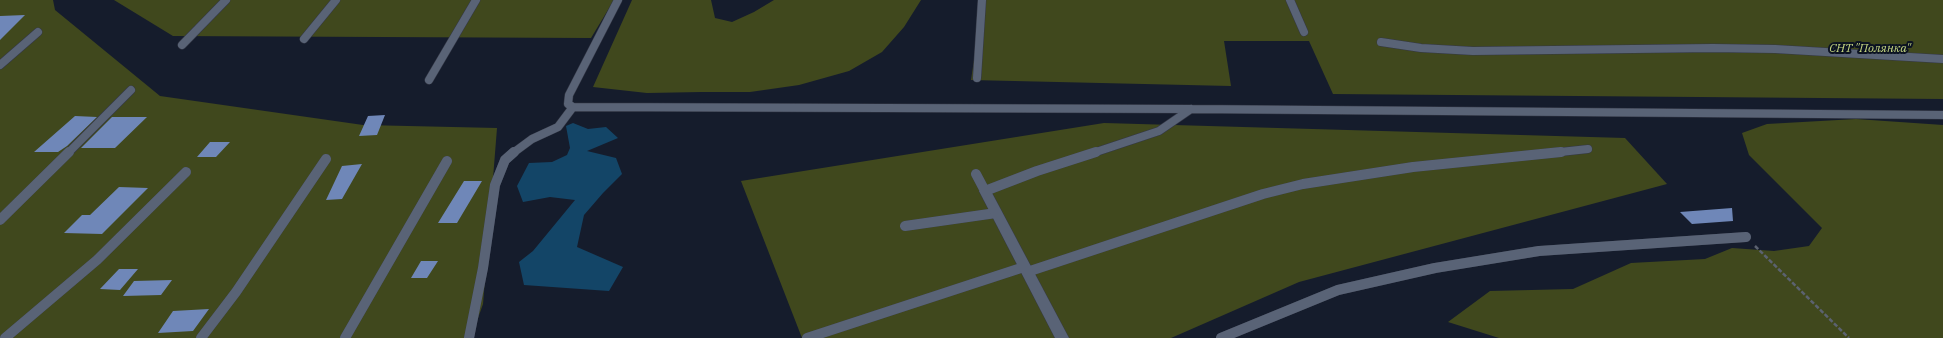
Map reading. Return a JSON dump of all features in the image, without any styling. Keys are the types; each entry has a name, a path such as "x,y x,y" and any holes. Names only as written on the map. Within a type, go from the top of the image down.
{"street":[{"path":"985,191 1025,270 1062,338"}],"lane":[{"path":"182,45 226,0"},
{"path":"304,39 336,0"},
{"path":"428,80 476,0"},
{"path":"618,0 569,94 568,104 573,107 1191,109 1943,115"},
{"path":"977,78 982,0"},
{"path":"1290,0 1304,32"},
{"path":"0,65 38,32"},
{"path":"1382,42 1421,48 1473,51 1720,48 1775,49 1943,59"},
{"path":"0,220 131,90"},
{"path":"469,338 483,268 495,185 506,160 521,146 558,127 573,107"},
{"path":"976,174 985,191 1037,171 1159,131 1191,109"},
{"path":"807,338 1263,194 1303,184 1413,167 1588,149"},
{"path":"201,338 236,292 326,159"},
{"path":"345,338 446,162"},
{"path":"5,338 97,260 186,172"},
{"path":"905,226 996,213"},
{"path":"1221,338 1338,290 1435,268 1539,251 1746,237"}],"path":[{"path":"1746,237 1849,338"}],"green space":[{"path":"0,0 53,0 55,10 160,96 363,125 497,128 483,304 471,338 0,338"},
{"path":"114,0 614,0 591,38 173,36"},
{"path":"632,0 711,0 715,18 732,22 754,12 774,0 921,0 904,27 882,52 849,71 799,85 750,92 647,93 593,87"},
{"name":"СНТ \"Полянка\"","path":"983,0 1943,0 1943,99 1333,94 1309,41 1224,41 1231,86 971,80"},
{"path":"1856,119 1943,125 1943,338 1499,338 1448,322 1490,291 1573,289 1631,263 1705,259 1732,248 1774,251 1809,246 1822,228 1749,155 1742,133 1767,124"},
{"path":"1104,123 1625,138 1667,184 1299,282 1171,338 802,338 741,181"}],"water":[{"path":"573,123 588,129 606,127 618,138 587,151 616,158 622,174 584,215 577,247 623,267 609,291 524,285 519,262 533,251 575,200 550,197 523,202 517,186 529,163 552,162 567,155 570,148 566,126"}],"building":[{"path":"25,15 0,40 0,16"},
{"path":"385,115 377,135 359,136 368,116"},
{"path":"75,116 97,117 67,146 58,152 34,152"},
{"path":"112,117 147,117 115,148 81,148"},
{"path":"210,142 230,142 216,157 197,157"},
{"path":"362,164 342,199 326,200 342,166"},
{"path":"464,181 482,181 457,223 438,223"},
{"path":"119,187 148,188 102,234 64,233 82,215 90,215"},
{"path":"1732,208 1733,221 1692,224 1680,212"},
{"path":"421,261 438,261 427,278 411,278"},
{"path":"119,269 138,269 120,290 100,289"},
{"path":"172,280 161,295 123,296 134,281"},
{"path":"209,309 193,331 158,333 173,311"}]}
